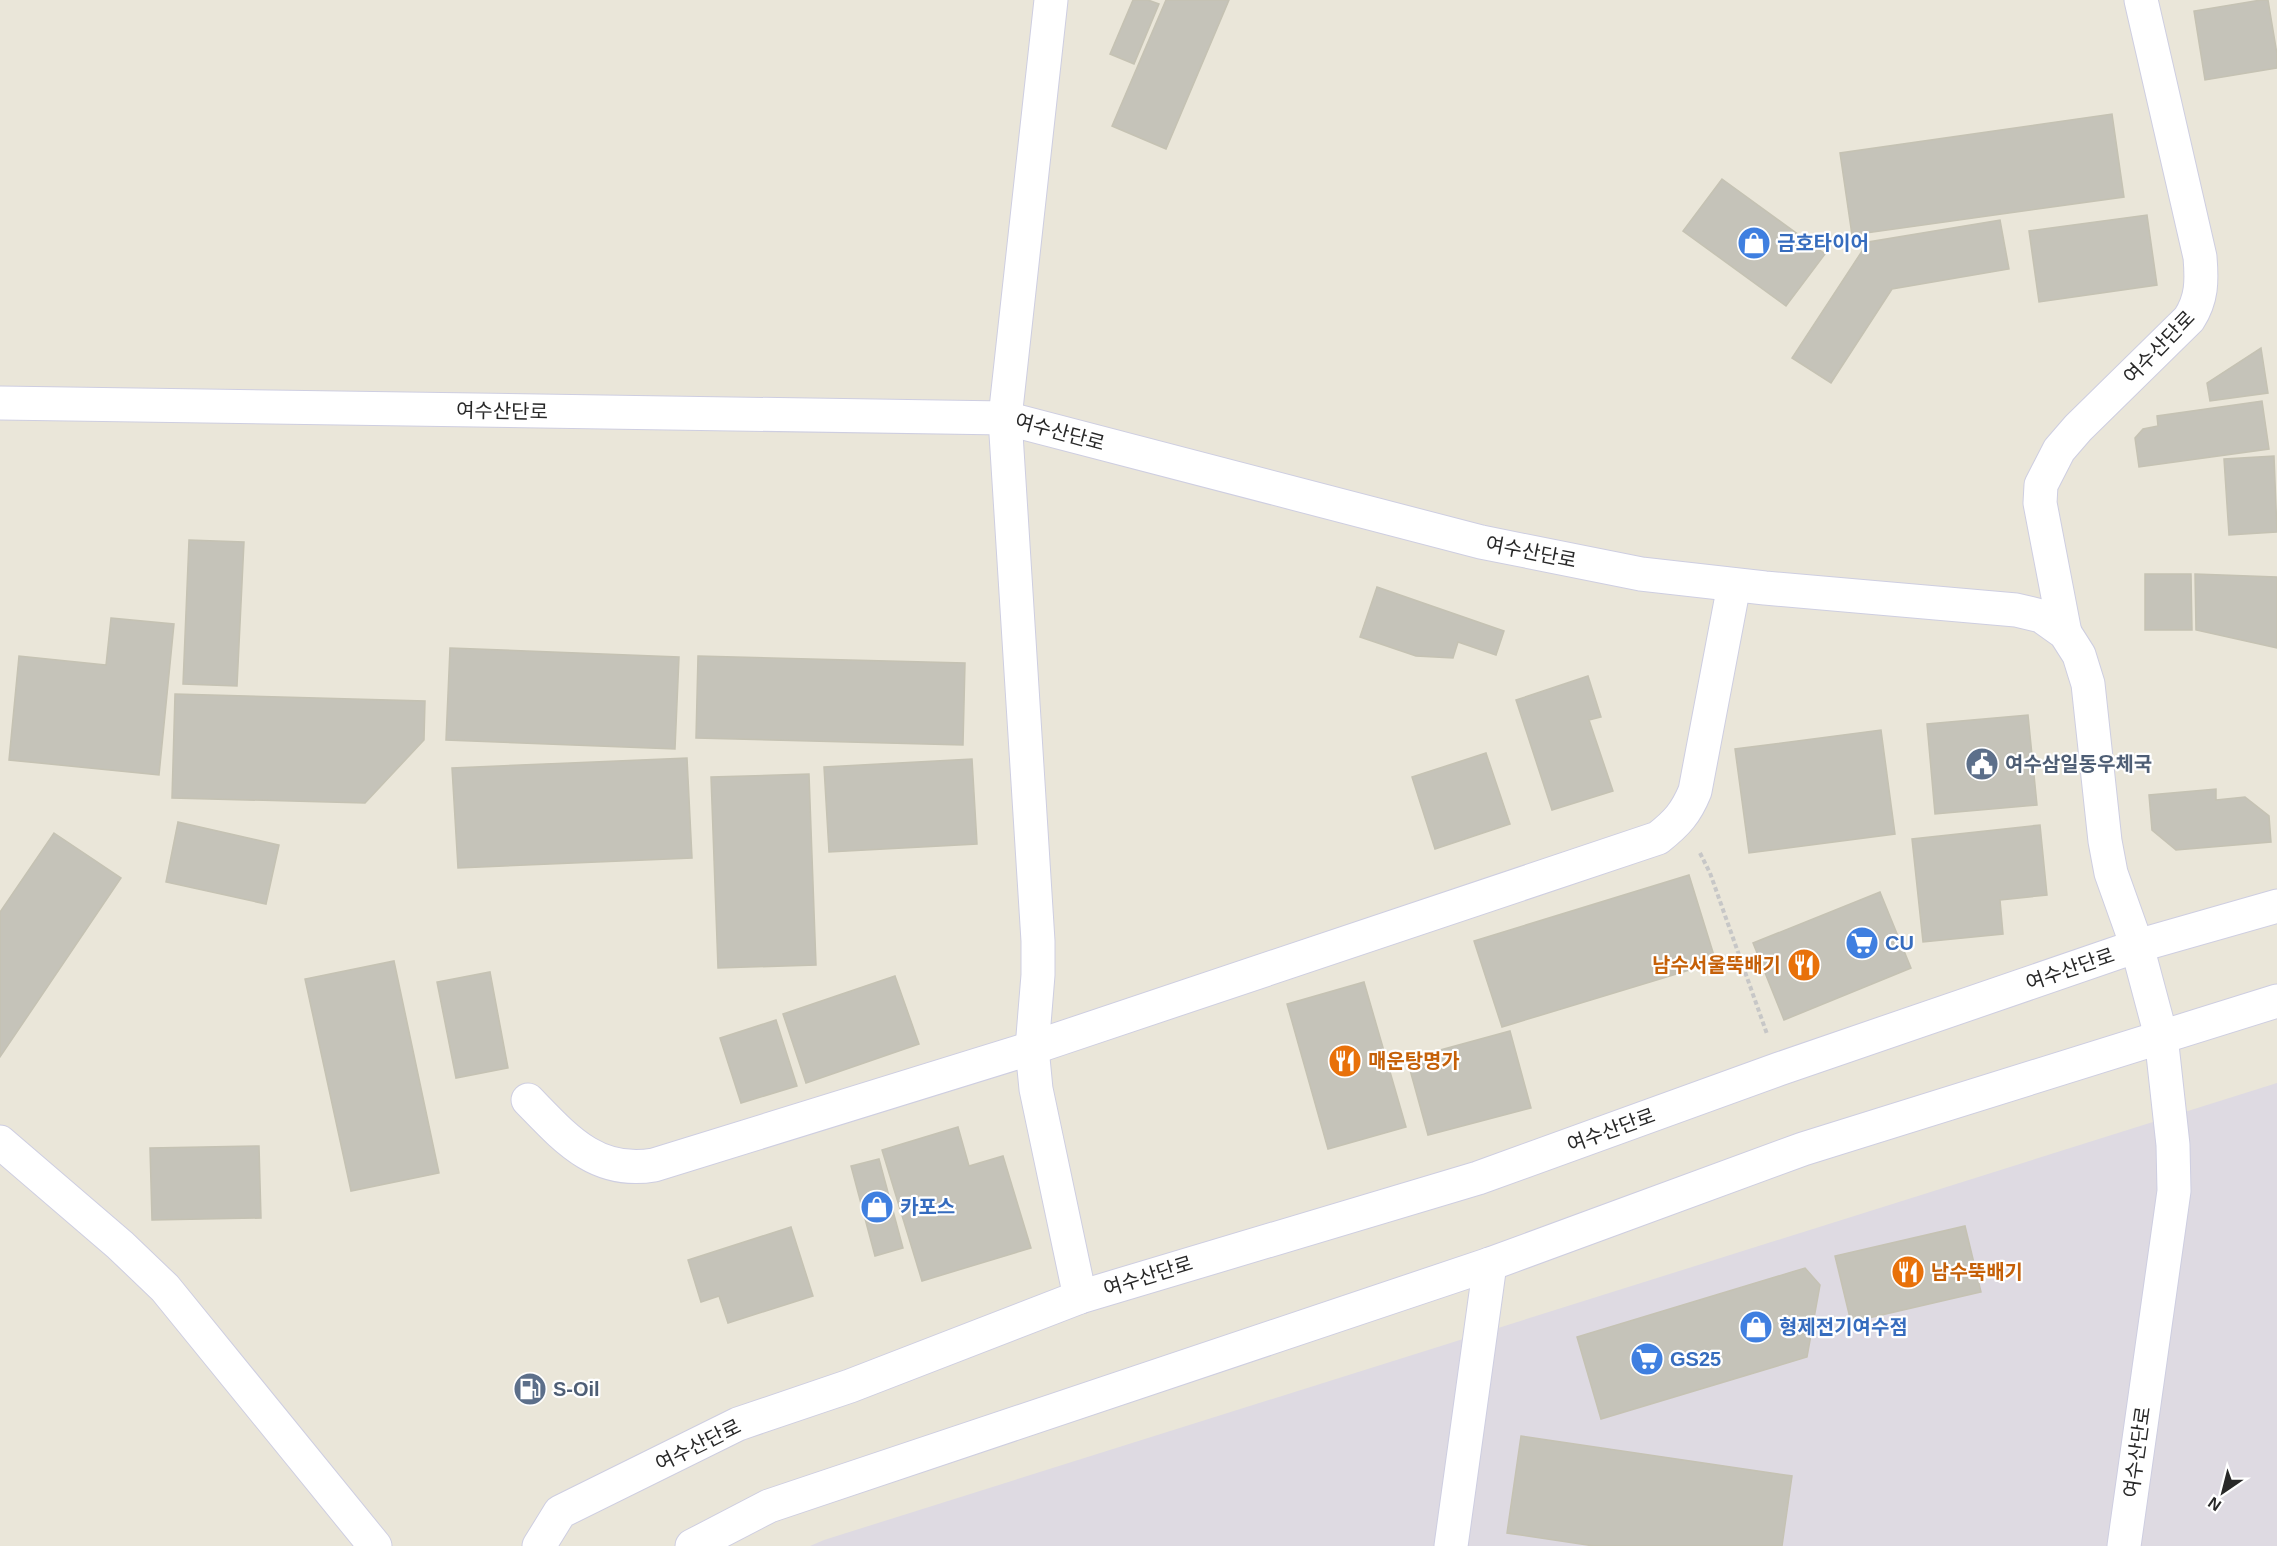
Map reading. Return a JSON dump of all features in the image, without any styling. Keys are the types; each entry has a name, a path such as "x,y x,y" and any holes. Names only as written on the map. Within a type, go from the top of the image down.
{"street":[{"name":"여수산단로","path":"1051,0 1005,418 1038,941 1038,975 1032,1048 1036,1089 1080,1297"},
{"name":"여수산단로","path":"2124,1546 2174,1191 2173,1145 2161,1036 2137,946 2111,873 2105,841 2088,684 2079,655 2065,633 2040,502 2041,485 2059,450 2078,428 2189,319 2197,306 2202,280 2200,257 2141,0"},
{"name":"여수산단로","path":"0,403 1005,418 1481,542 1641,574 1734,585 2016,610 2041,616 2065,633"},
{"path":"528,1100 563,1136 582,1150 616,1166 636,1168 666,1161 1032,1048 1658,838 1687,810 1695,791 1734,585"},
{"name":"여수산단로","path":"540,1546 560,1512 738,1424 850,1386 1080,1297 1478,1178 1779,1069 2137,946 2277,906"},
{"path":"692,1546 769,1506 1490,1264 1803,1149 2277,1000"},
{"path":"0,1142 120,1245 165,1288 375,1546"},
{"path":"1451,1546 1490,1264"}],"path":[{"path":"1678,820 1692,839 1710,873 1779,1069"}],"shaded area":[{"path":"2277,1083 2277,1546 810,1546 824,1540"}],"building":[{"path":"1133,0 1148,0 1159,4 1134,64 1110,54"},
{"path":"1166,0 1229,0 1166,149 1112,126"},
{"path":"2268,0 2277,54 2277,68 2205,80 2194,11"},
{"path":"2112,114 2124,197 1852,235 1840,153"},
{"name":"금호타이어","path":"1722,179 1825,254 1786,306 1683,231"},
{"path":"2147,215 2157,285 2039,302 2029,231"},
{"path":"2000,220 2009,269 1892,289 1831,383 1792,358 1868,242"},
{"path":"2261,348 2268,393 2210,401 2207,383"},
{"path":"2262,401 2269,449 2139,467 2135,438 2143,429 2158,426 2157,416"},
{"path":"2274,456 2277,532 2229,535 2224,459"},
{"path":"189,540 244,542 237,686 183,684"},
{"path":"2145,574 2191,574 2192,630 2145,630"},
{"path":"2195,574 2277,577 2277,648 2196,630"},
{"path":"1377,587 1504,631 1496,655 1458,642 1453,658 1416,656 1360,637"},
{"path":"111,618 174,624 159,775 9,760 19,656 106,665"},
{"path":"450,648 679,657 675,749 446,740"},
{"path":"698,656 965,663 963,745 696,738"},
{"path":"1588,676 1601,717 1589,720 1613,791 1552,810 1516,700"},
{"path":"175,694 425,701 424,740 365,803 172,798"},
{"name":"여수삼일동우체국","path":"2028,715 2037,805 1935,814 1927,724"},
{"path":"1881,730 1895,834 1749,853 1735,749"},
{"path":"1486,753 1510,824 1435,849 1412,777"},
{"path":"687,758 692,858 458,868 452,768"},
{"path":"972,759 977,844 829,852 824,767"},
{"path":"809,774 816,965 718,968 711,777"},
{"path":"2216,789 2216,800 2245,797 2269,816 2271,842 2176,850 2152,830 2149,795"},
{"path":"178,822 279,845 266,904 166,882"},
{"path":"2040,825 2047,895 2000,900 2003,934 1923,942 1912,839"},
{"path":"54,833 121,878 0,1057 0,912"},
{"path":"1689,875 1716,962 1502,1027 1474,941"},
{"path":"1880,892 1911,968 1784,1020 1753,943"},
{"path":"394,961 439,1173 351,1191 305,979"},
{"path":"490,972 508,1068 456,1078 437,982"},
{"path":"895,976 919,1044 806,1083 783,1014"},
{"path":"1364,982 1406,1127 1328,1149 1287,1004"},
{"path":"776,1020 797,1086 741,1103 720,1038"},
{"path":"1510,1031 1531,1108 1428,1135 1407,1059"},
{"path":"958,1127 969,1166 1003,1156 1031,1248 922,1281 882,1150"},
{"path":"259,1146 261,1218 152,1220 150,1148"},
{"name":"카포스","path":"879,1159 903,1248 875,1256 851,1166"},
{"path":"1965,1226 1981,1292 1851,1322 1835,1256"},
{"path":"791,1227 813,1296 728,1323 719,1296 701,1302 688,1260"},
{"path":"1805,1268 1820,1285 1807,1357 1601,1419 1577,1337"},
{"path":"1521,1436 1792,1476 1782,1546 1594,1546 1507,1533"}],"place":[{"name":"금호타이어","path":"1754,243"},
{"name":"여수삼일동우체국","path":"1982,764"},
{"name":"CU","path":"1862,943"},
{"name":"남수서울뚝배기","path":"1804,965"},
{"name":"매운탕명가","path":"1345,1061"},
{"name":"카포스","path":"877,1207"},
{"name":"남수뚝배기","path":"1908,1272"},
{"name":"형제전기여수점","path":"1756,1327"},
{"name":"GS25","path":"1647,1359"},
{"name":"S-Oil","path":"530,1389"}]}
